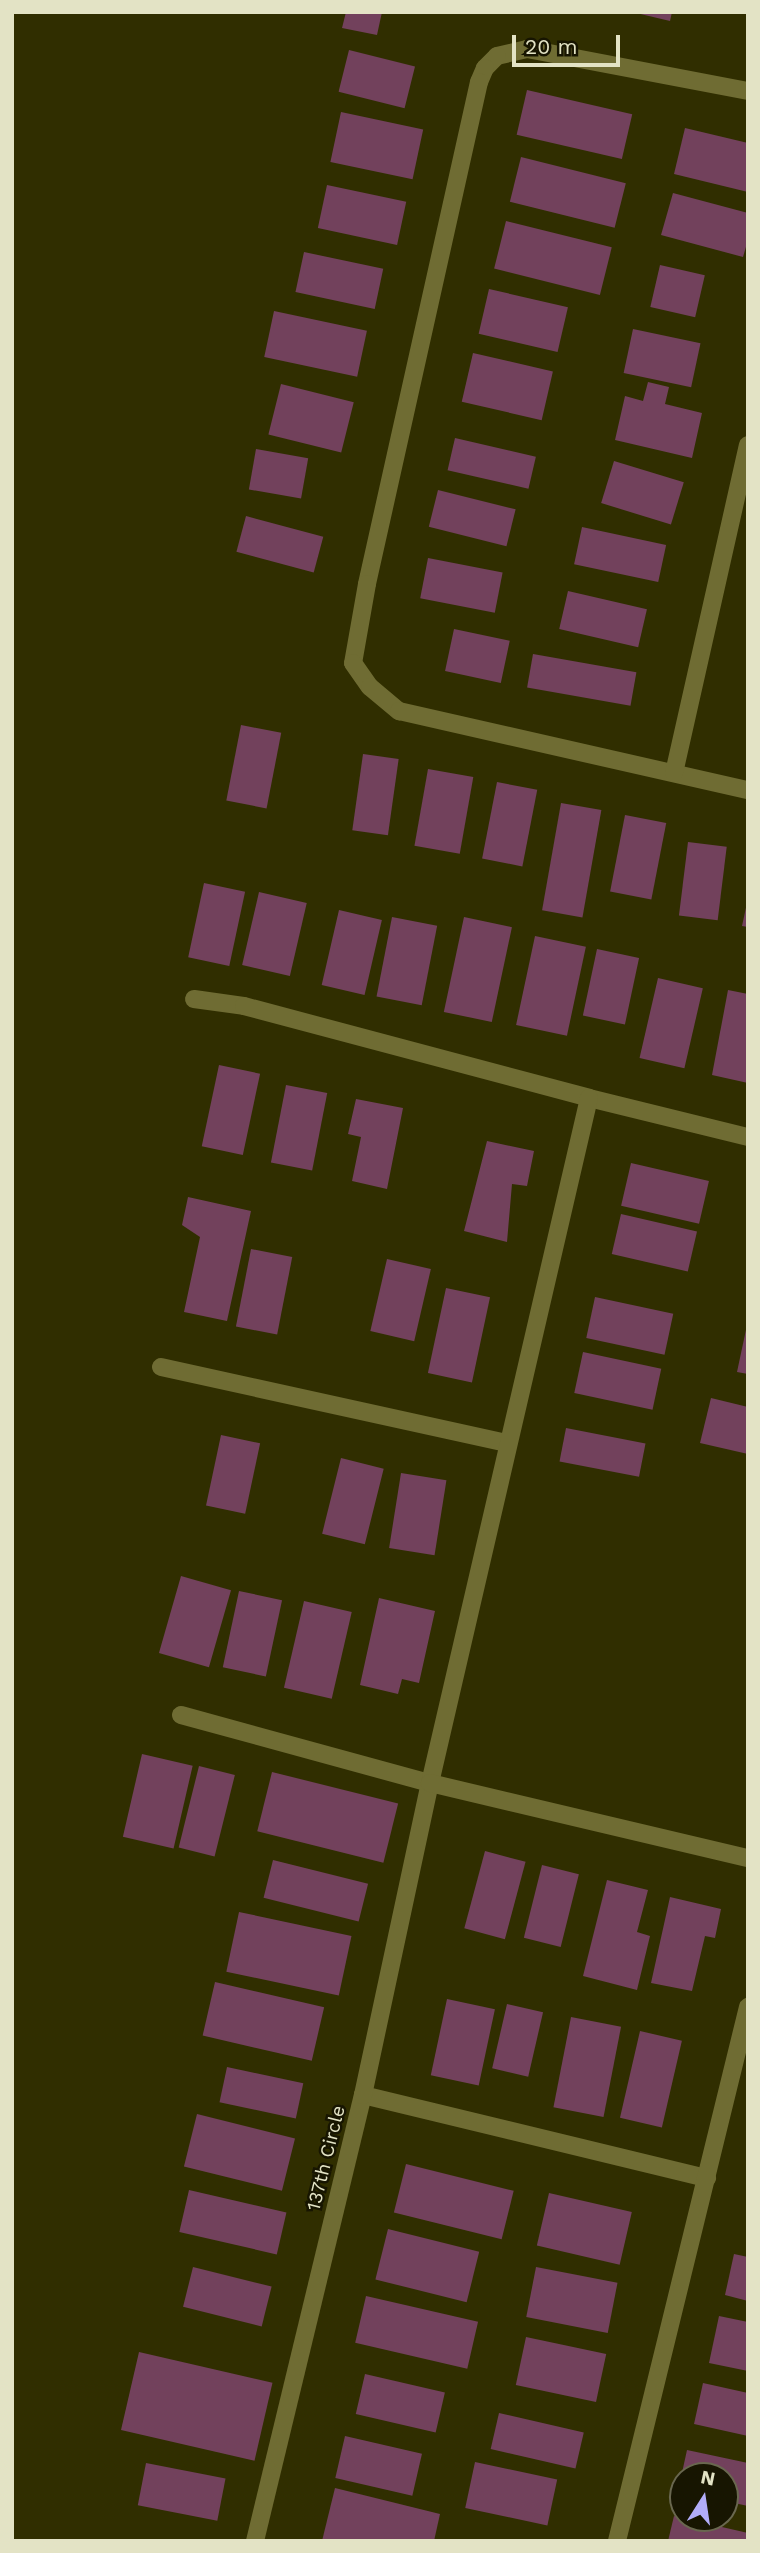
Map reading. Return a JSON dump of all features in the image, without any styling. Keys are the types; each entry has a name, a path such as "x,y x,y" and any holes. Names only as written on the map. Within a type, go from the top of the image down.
{"street":[{"path":"748,91 527,50 497,56 485,68 476,95 373,557 353,663 370,687 399,711 748,790"},
{"path":"674,773 748,445"},
{"path":"194,999 244,1006 589,1098 748,1137"},
{"name":"137th Circle","path":"255,2541 363,2095 430,1783 589,1098"},
{"path":"161,1367 508,1444"},
{"path":"181,1715 430,1783 748,1858"},
{"path":"617,2541 748,2007"},
{"path":"363,2095 707,2178"}],"building":[{"path":"346,12 382,12 377,35 342,28"},
{"path":"632,12 672,12 670,21"},
{"path":"349,50 415,66 405,108 339,92"},
{"path":"527,90 632,114 622,159 517,135"},
{"path":"341,112 423,129 413,179 330,162"},
{"path":"685,128 748,143 748,192 674,174"},
{"path":"521,157 626,183 615,228 510,202"},
{"path":"327,185 406,202 397,245 318,228"},
{"path":"673,193 748,213 748,240 743,257 661,235"},
{"path":"506,221 612,247 600,295 494,269"},
{"path":"304,252 383,269 375,309 295,292"},
{"path":"660,265 705,275 695,317 650,307"},
{"path":"489,289 568,307 558,352 479,334"},
{"path":"274,311 367,331 357,377 264,357"},
{"path":"633,329 700,343 691,387 624,373"},
{"path":"473,353 553,371 542,420 462,402"},
{"path":"648,382 669,387 665,404 702,413 692,458 615,440 625,396 643,401"},
{"path":"281,384 354,402 341,453 268,434"},
{"path":"455,438 536,457 528,489 448,470"},
{"path":"256,449 308,458 301,499 249,489"},
{"path":"614,461 684,482 671,524 601,503"},
{"path":"438,490 516,509 506,546 429,527"},
{"path":"246,516 323,537 314,572 236,552"},
{"path":"582,527 666,545 658,582 574,564"},
{"path":"428,558 503,573 495,613 420,598"},
{"path":"568,591 647,609 638,647 559,629"},
{"path":"454,629 510,641 501,683 445,671"},
{"path":"533,654 636,672 631,706 527,687"},
{"path":"241,725 281,733 267,808 226,801"},
{"path":"363,754 399,759 388,835 352,830"},
{"path":"428,769 473,777 460,854 414,846"},
{"path":"497,782 537,790 522,866 482,859"},
{"path":"561,803 601,810 582,917 542,910"},
{"path":"625,815 666,823 651,900 610,892"},
{"path":"688,842 727,847 718,920 679,915"},
{"path":"204,883 245,892 229,966 188,957"},
{"path":"259,892 307,903 290,976 242,965"},
{"path":"748,903 748,927 742,926"},
{"path":"339,910 382,920 365,995 322,985"},
{"path":"392,917 437,926 422,1005 377,997"},
{"path":"464,917 512,927 492,1022 444,1012"},
{"path":"535,936 586,947 567,1036 516,1025"},
{"path":"597,949 639,958 625,1024 583,1016"},
{"path":"658,978 703,988 684,1068 640,1058"},
{"path":"728,990 748,994 748,1083 712,1075"},
{"path":"219,1065 260,1074 243,1155 202,1146"},
{"path":"286,1085 327,1093 312,1171 271,1163"},
{"path":"356,1099 403,1108 387,1189 352,1181 361,1137 348,1134"},
{"path":"487,1141 534,1151 527,1186 512,1184 507,1242 464,1231"},
{"path":"631,1163 709,1181 699,1224 621,1206"},
{"path":"188,1197 251,1211 227,1321 184,1312 200,1237 182,1225"},
{"path":"621,1214 697,1232 688,1271 612,1254"},
{"path":"251,1249 292,1257 277,1335 236,1327"},
{"path":"387,1259 431,1269 414,1341 370,1331"},
{"path":"446,1288 490,1297 472,1382 428,1373"},
{"path":"595,1297 673,1314 665,1355 586,1338"},
{"path":"748,1325 748,1374 737,1372"},
{"path":"583,1352 661,1369 653,1410 574,1393"},
{"path":"711,1398 748,1407 748,1454 700,1443"},
{"path":"566,1428 646,1443 639,1477 560,1461"},
{"path":"221,1435 260,1443 245,1514 206,1505"},
{"path":"341,1458 384,1469 365,1544 322,1534"},
{"path":"401,1473 446,1480 435,1555 389,1548"},
{"path":"181,1576 231,1590 209,1667 159,1653"},
{"path":"239,1591 282,1600 266,1676 223,1667"},
{"path":"379,1598 435,1611 419,1683 402,1679 398,1694 360,1685"},
{"path":"304,1601 352,1612 332,1699 284,1688"},
{"path":"142,1754 193,1766 174,1849 123,1837"},
{"path":"199,1766 235,1775 215,1856 179,1848"},
{"path":"272,1772 398,1803 383,1863 257,1831"},
{"path":"485,1851 526,1862 505,1939 464,1928"},
{"path":"273,1860 368,1884 359,1922 264,1898"},
{"path":"542,1865 579,1874 561,1947 524,1938"},
{"path":"607,1880 648,1890 637,1932 650,1936 637,1990 583,1976"},
{"path":"670,1897 721,1909 715,1938 705,1936 692,1991 651,1983"},
{"path":"239,1912 351,1936 339,1996 226,1972"},
{"path":"215,1982 324,2007 312,2061 203,2036"},
{"path":"447,1999 495,2009 479,2085 431,2075"},
{"path":"507,2004 543,2012 528,2077 492,2068"},
{"path":"571,2017 621,2027 604,2117 553,2107"},
{"path":"640,2031 682,2041 662,2127 620,2118"},
{"path":"227,2067 303,2083 296,2118 220,2102"},
{"path":"197,2114 295,2138 282,2191 184,2166"},
{"path":"406,2164 514,2191 502,2239 394,2213"},
{"path":"189,2190 286,2212 277,2254 179,2232"},
{"path":"549,2193 632,2212 620,2265 537,2246"},
{"path":"388,2229 479,2252 467,2302 375,2279"},
{"path":"734,2254 748,2257 748,2301 725,2295"},
{"path":"193,2267 272,2287 262,2326 183,2307"},
{"path":"536,2267 617,2283 608,2333 526,2317"},
{"path":"366,2296 478,2322 467,2369 355,2343"},
{"path":"719,2316 748,2322 748,2371 709,2363"},
{"path":"526,2337 606,2354 596,2402 516,2385"},
{"path":"139,2352 272,2383 254,2461 121,2430"},
{"path":"365,2374 445,2392 436,2432 356,2414"},
{"path":"703,2383 748,2393 748,2436 694,2424"},
{"path":"499,2413 584,2433 575,2469 491,2449"},
{"path":"345,2436 422,2454 412,2496 335,2478"},
{"path":"687,2450 748,2463 748,2506 739,2504 739,2462 684,2462"},
{"path":"475,2462 557,2479 547,2525 465,2508"},
{"path":"146,2463 226,2478 217,2521 138,2505"},
{"path":"335,2488 440,2514 434,2541 322,2541"},
{"path":"670,2532 748,2533 748,2541 668,2541"}]}
